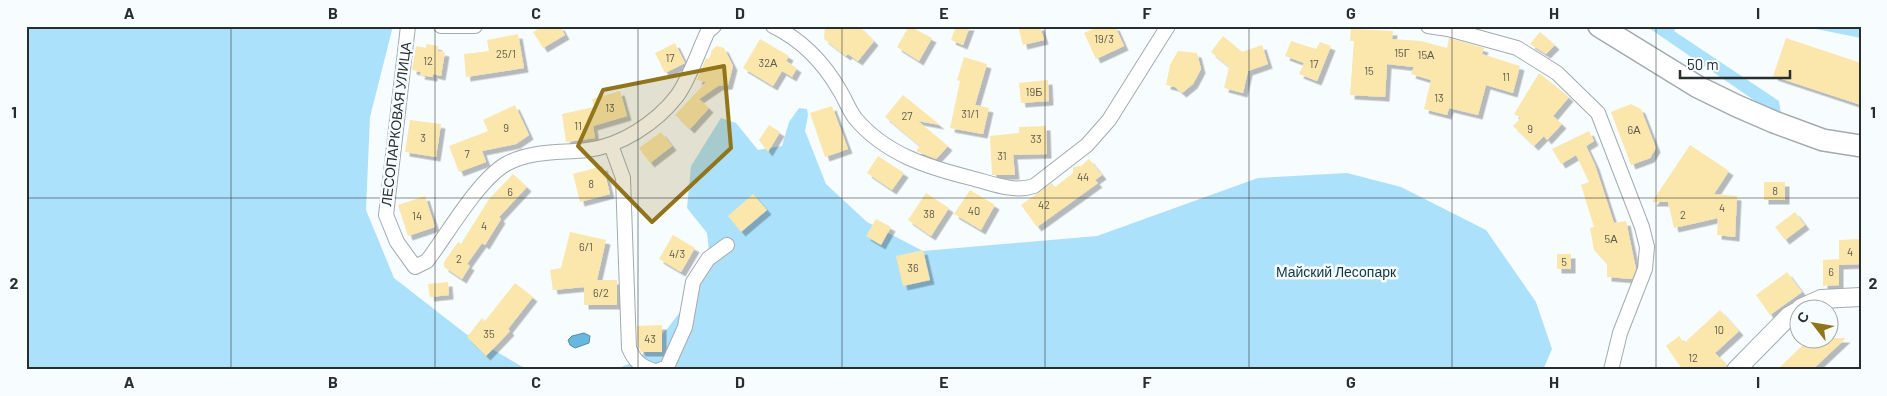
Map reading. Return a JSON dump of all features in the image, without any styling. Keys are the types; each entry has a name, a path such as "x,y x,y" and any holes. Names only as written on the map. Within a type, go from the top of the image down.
{"main road":[{"path":"1603,29 1698,87 1737,106 1823,140 1861,146"}],"street":[{"name":"ЛЕСОПАРКОВАЯ УЛИЦА","path":"408,26 386,215 397,242 415,267 427,261 479,188 505,164 536,153 588,150 611,145 655,119 677,95 708,31 714,26"},
{"path":"440,26 475,26"},
{"path":"773,26 806,47 824,66 855,118 878,140 899,154 927,167 1011,188 1025,188 1034,186 1086,145 1109,120 1168,26"},
{"path":"1428,26 1456,31 1517,48 1557,73 1598,113 1639,218 1647,247 1645,269 1620,333 1610,370"},
{"path":"611,145 623,178 628,348 642,367 652,370"},
{"path":"659,370 667,367 685,326 693,282 708,259 727,245"},
{"path":"1840,298 1861,297"},
{"path":"1736,370 1790,315"}],"highlighted area":[{"path":"724,66 731,148 652,222 578,146 603,90"}],"green space":[{"path":"26,26 393,26 370,117 366,210 394,278 466,334 521,366 532,370 26,370"},
{"path":"1646,26 1677,26 1674,31 1779,101 1781,114 1761,105"},
{"path":"1801,26 1861,26 1861,38"},
{"name":"Майский Лесопарк","path":"799,108 807,109 808,115 805,131 826,184 867,222 923,251 1097,236 1258,178 1347,173 1401,187 1486,230 1536,302 1552,349 1543,370 613,370 635,362 667,329 693,295 710,259 707,233 687,208 691,166 721,118 736,123 758,150 782,146 789,122"}],"shaded area":[{"path":"584,333 590,336 589,343 575,348 570,345 568,340 572,336"}],"building":[{"path":"543,26 560,26 565,35 543,48 533,32"},
{"path":"825,26 859,26 874,41 858,61 848,54 846,56 824,39"},
{"path":"909,26 932,38 919,61 897,47"},
{"path":"956,26 970,26 963,45 951,40"},
{"path":"1018,26 1040,26 1044,40 1023,45"},
{"path":"1099,26 1115,26 1124,46 1096,59 1084,33"},
{"path":"1351,29 1393,31 1392,39 1421,41 1447,48 1449,38 1484,48 1482,54 1520,66 1513,93 1486,85 1478,115 1449,108 1447,115 1424,109 1431,80 1411,74 1414,67 1387,64 1385,97 1350,95 1354,41 1350,41"},
{"path":"1540,32 1555,45 1546,54 1530,44"},
{"path":"518,34 524,68 466,77 464,54 489,51 487,40"},
{"path":"1223,36 1242,52 1262,45 1268,64 1248,71 1243,93 1224,88 1229,67 1211,52"},
{"path":"1786,38 1861,63 1861,105 1773,76"},
{"path":"760,39 789,56 786,61 797,68 792,77 782,71 773,86 743,68"},
{"path":"1291,41 1316,49 1320,42 1331,46 1317,81 1299,74 1304,63 1285,56"},
{"path":"675,43 685,63 665,73 655,53"},
{"path":"426,44 438,46 438,51 445,52 441,76 433,74 433,77 420,75 421,72 412,70 416,46 426,48"},
{"path":"717,46 724,48 733,66 728,85 718,86 699,99 709,108 690,129 675,115 706,82 697,80 706,58 709,59 712,50"},
{"path":"1178,51 1197,53 1201,69 1193,84 1182,93 1175,87 1166,85 1170,65"},
{"path":"964,57 987,64 975,105 989,108 983,134 950,128 960,81 957,80"},
{"path":"1539,73 1569,97 1553,116 1562,124 1547,140 1544,136 1534,146 1513,126 1521,118 1514,114"},
{"path":"1048,80 1049,101 1021,103 1019,83"},
{"path":"620,91 627,116 593,126 595,138 566,142 562,114 594,107 592,99"},
{"path":"903,95 940,125 918,121 948,146 936,159 916,151 920,146 885,117"},
{"path":"1631,104 1641,109 1656,148 1650,158 1631,165 1611,112"},
{"path":"515,105 529,135 516,144 482,151 486,162 459,172 449,146 488,131 483,120"},
{"path":"832,106 848,149 825,157 810,113"},
{"path":"410,120 441,124 436,157 405,152"},
{"path":"769,125 780,132 768,152 759,140"},
{"path":"1046,126 1047,154 1013,155 1015,175 992,175 990,136 1019,133 1019,127"},
{"path":"1589,131 1594,141 1586,146 1595,165 1614,223 1626,221 1636,269 1632,279 1607,277 1607,264 1594,250 1590,228 1594,227 1581,185 1589,182 1576,155 1561,164 1552,149"},
{"path":"661,132 672,146 650,163 639,148"},
{"path":"1690,145 1729,171 1714,194 1737,196 1735,237 1717,235 1718,218 1674,228 1668,202 1652,202"},
{"path":"878,156 904,173 892,190 867,173"},
{"path":"1089,159 1102,175 1095,180 1098,183 1037,227 1021,205 1052,183 1055,187 1073,173 1073,167 1081,166"},
{"path":"603,166 610,194 580,202 573,174"},
{"path":"513,174 527,187 499,217 501,219 485,245 482,243 467,264 470,266 462,279 444,267 444,262 458,242 461,244 489,199"},
{"path":"1764,182 1785,182 1785,200 1764,200"},
{"path":"970,190 995,205 981,230 954,214"},
{"path":"926,193 949,208 931,236 908,220"},
{"path":"753,194 767,210 741,232 728,216"},
{"path":"425,196 435,227 408,236 398,205"},
{"path":"1795,212 1805,225 1785,240 1775,227"},
{"path":"876,219 891,227 881,245 866,236"},
{"path":"570,232 606,240 597,280 617,280 617,305 584,305 584,287 553,290 550,270 561,268"},
{"path":"673,235 695,248 681,272 659,259"},
{"path":"1861,239 1861,264 1839,265 1839,240"},
{"path":"923,250 930,280 903,286 896,256"},
{"path":"1557,254 1571,254 1571,269 1557,269"},
{"path":"1839,259 1839,285 1823,286 1823,260"},
{"path":"1787,272 1802,292 1794,298 1790,298 1790,301 1770,315 1756,295"},
{"path":"448,282 449,295 430,297 428,284"},
{"path":"515,283 533,297 508,329 510,331 486,356 467,337 482,318 485,321"},
{"path":"1720,310 1739,331 1715,353 1727,365 1726,370 1683,370 1666,346 1679,336 1684,343"},
{"path":"662,325 662,352 641,352 638,346 637,326"},
{"path":"1840,338 1846,338 1840,344"},
{"path":"1800,348 1835,348 1812,370 1777,370"}]}
